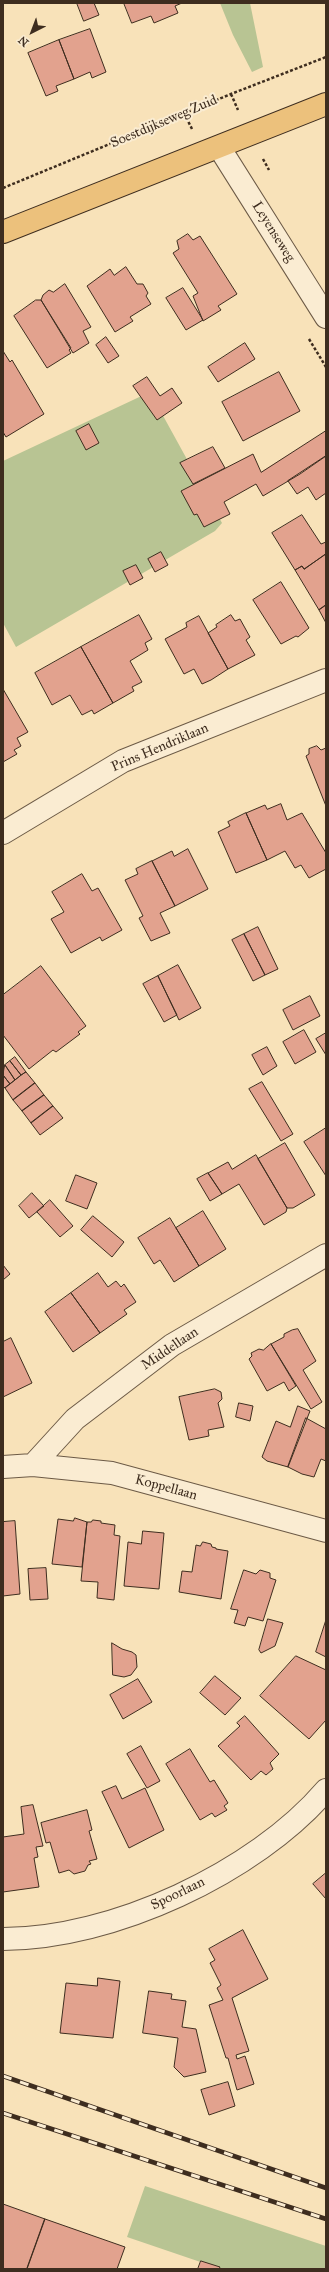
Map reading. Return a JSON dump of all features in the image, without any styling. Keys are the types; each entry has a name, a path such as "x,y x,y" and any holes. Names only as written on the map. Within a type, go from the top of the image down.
{"main road":[{"path":"3,232 326,104"}],"street":[{"name":"Leyenseweg","path":"219,147 326,317"},
{"name":"Prins Hendriklaan","path":"3,833 123,761 326,680"},
{"name":"Middellaan","path":"33,1465 75,1419 172,1345 326,1255"},
{"name":"Koppellaan","path":"3,1467 33,1465 112,1473 326,1531"},
{"name":"Spoorlaan","path":"3,1939 78,1931 144,1910 207,1881 261,1850 313,1805 326,1790"}],"path":[{"name":"Soestdijkseweg Zuid","path":"3,188 231,94 326,57"},
{"path":"231,94 271,175"}],"green space":[{"path":"220,3 250,3 263,67 252,72 233,35"},
{"path":"150,392 222,523 215,531 16,647 3,623 3,461"},
{"path":"145,2186 326,2246 326,2269 221,2269 127,2237"}],"building":[{"path":"77,3 94,3 99,15 84,21"},
{"path":"124,3 182,3 175,6 178,13 154,23 151,16 132,23"},
{"path":"90,29 106,72 92,78 90,72 74,79 59,40"},
{"path":"59,40 74,79 56,86 58,91 46,96 28,53"},
{"path":"188,234 193,240 200,236 237,294 218,306 221,310 203,321 193,296 198,293 173,253 179,249 177,241"},
{"path":"126,267 137,284 143,284 148,293 146,296 151,304 130,317 133,321 115,332 87,286 110,269 114,275"},
{"path":"65,284 91,327 83,331 89,343 73,353 41,300 43,295 49,290 53,292"},
{"path":"183,288 203,320 186,330 166,298"},
{"path":"36,300 41,300 71,348 69,350 71,353 47,368 14,316"},
{"path":"106,337 119,356 108,363 96,345"},
{"path":"245,343 255,359 218,382 208,367"},
{"path":"3,351 10,362 12,360 44,414 6,437 3,432"},
{"path":"279,372 300,411 243,441 222,402"},
{"path":"147,377 160,396 172,388 182,403 157,420 133,386"},
{"path":"89,424 99,443 86,450 76,431"},
{"path":"326,431 326,456 300,474 263,496 256,484 224,502 230,514 204,527 197,514 194,515 181,491 253,454 261,472"},
{"path":"213,447 225,468 193,484 180,463"},
{"path":"326,456 326,493 316,500 308,487 297,494 288,481"},
{"path":"302,515 321,544 326,542 326,554 304,569 302,566 295,570 272,533"},
{"path":"161,552 168,565 155,572 148,559"},
{"path":"326,554 326,605 319,610 295,570 302,566 304,569"},
{"path":"136,565 143,578 130,585 123,571"},
{"path":"281,582 309,628 298,637 296,636 281,644 253,600"},
{"path":"326,605 326,623 319,610"},
{"path":"139,615 152,639 145,643 148,650 130,661 142,682 132,687 134,691 113,703 81,647"},
{"path":"231,615 235,621 240,619 250,637 246,640 255,655 228,669 208,633 217,627 216,625"},
{"path":"199,616 228,669 202,684 194,669 184,674 165,639 187,627 186,623"},
{"path":"81,647 113,703 94,714 92,710 82,715 70,695 52,705 35,673"},
{"path":"3,689 28,732 17,738 21,746 14,750 17,754 3,762"},
{"path":"317,746 321,750 326,748 326,806 306,756 309,754 309,749"},
{"path":"281,804 287,820 302,813 326,853 326,869 309,878 301,865 295,868 285,851 267,860 246,813 265,805 267,809"},
{"path":"246,813 267,860 236,873 218,832 230,826 228,822"},
{"path":"188,849 208,889 175,906 152,861 172,851 174,856"},
{"path":"152,861 175,906 160,913 170,933 151,941 139,918 143,916 125,880 138,874 136,869"},
{"path":"82,874 92,891 98,888 122,930 102,941 100,937 71,953 51,919 64,912 52,892"},
{"path":"258,927 278,969 265,975 244,934"},
{"path":"244,934 265,975 253,981 232,940"},
{"path":"178,965 201,1008 179,1020 158,976"},
{"path":"41,966 86,1026 78,1032 80,1034 56,1052 53,1050 29,1069 3,1035 3,995"},
{"path":"158,976 177,1015 164,1022 143,984"},
{"path":"310,996 320,1016 293,1030 283,1010"},
{"path":"304,1030 316,1052 295,1064 283,1042"},
{"path":"326,1033 326,1055 316,1039"},
{"path":"267,1047 277,1066 263,1075 252,1055"},
{"path":"15,1057 26,1072 21,1075 10,1061"},
{"path":"10,1061 21,1075 15,1080 5,1065"},
{"path":"5,1065 15,1080 10,1084 3,1075"},
{"path":"26,1072 35,1083 13,1100 5,1088"},
{"path":"3,1075 10,1084 5,1088 3,1086"},
{"path":"262,1082 293,1134 281,1141 249,1089"},
{"path":"35,1083 44,1095 22,1111 13,1100"},
{"path":"44,1095 53,1106 31,1123 22,1111"},
{"path":"53,1106 63,1118 40,1135 31,1123"},
{"path":"326,1128 326,1176 304,1142"},
{"path":"285,1143 315,1195 293,1208 287,1208 258,1159"},
{"path":"256,1155 287,1208 286,1212 264,1225 239,1184 222,1194 208,1173 228,1162 232,1169"},
{"path":"208,1173 222,1194 210,1201 197,1179"},
{"path":"76,1175 97,1183 87,1209 66,1201"},
{"path":"32,1193 44,1206 29,1218 19,1206"},
{"path":"50,1200 73,1226 60,1237 37,1212"},
{"path":"203,1211 226,1249 199,1266 176,1228"},
{"path":"93,1216 124,1242 112,1257 81,1230"},
{"path":"170,1218 199,1266 174,1282 160,1260 154,1264 138,1238"},
{"path":"3,1265 10,1274 3,1280"},
{"path":"98,1273 108,1287 116,1281 121,1287 124,1284 136,1302 124,1310 127,1314 100,1333 71,1293"},
{"path":"71,1293 100,1333 73,1352 45,1312"},
{"path":"298,1329 316,1361 303,1370 322,1402 311,1409 271,1344 284,1337 284,1334"},
{"path":"11,1338 32,1383 3,1397 3,1342"},
{"path":"271,1344 296,1386 289,1391 284,1382 267,1391 249,1359 252,1356 251,1353 259,1349 263,1350"},
{"path":"215,1389 221,1392 222,1399 218,1403 224,1427 208,1430 209,1436 189,1440 179,1397"},
{"path":"239,1403 253,1406 250,1421 236,1417"},
{"path":"298,1406 310,1411 288,1467 267,1461 262,1457 276,1421 290,1427"},
{"path":"306,1418 326,1429 326,1461 321,1459 314,1477 302,1474 288,1467"},
{"path":"75,1518 87,1522 82,1567 52,1564 58,1519 73,1521"},
{"path":"93,1520 115,1525 114,1535 120,1536 114,1600 97,1598 98,1582 81,1581 87,1522 91,1522"},
{"path":"15,1521 20,1594 3,1596 3,1522"},
{"path":"143,1531 164,1533 159,1589 124,1586 128,1542 141,1544"},
{"path":"203,1542 211,1544 212,1547 216,1549 228,1551 221,1599 179,1592 182,1571 192,1572 196,1545 200,1546"},
{"path":"46,1568 48,1599 30,1600 28,1569"},
{"path":"244,1570 256,1574 260,1570 270,1573 270,1578 276,1580 263,1621 248,1617 245,1626 234,1623 238,1610 231,1609"},
{"path":"268,1619 283,1623 275,1646 261,1653 259,1650"},
{"path":"326,1620 326,1657 316,1652"},
{"path":"112,1643 136,1655 137,1667 131,1675 124,1677 113,1675"},
{"path":"296,1656 326,1670 326,1720 309,1739 260,1696"},
{"path":"215,1676 241,1698 225,1715 200,1693"},
{"path":"138,1679 152,1702 123,1719 110,1695"},
{"path":"245,1716 279,1754 270,1763 273,1769 266,1775 261,1771 251,1780 218,1746 240,1726 237,1723"},
{"path":"141,1746 160,1781 147,1788 127,1754"},
{"path":"190,1749 210,1782 214,1780 228,1803 224,1806 227,1810 215,1817 212,1813 200,1820 166,1764"},
{"path":"116,1786 122,1799 145,1788 164,1830 129,1848 102,1792"},
{"path":"33,1805 43,1846 36,1847 38,1857 34,1858 39,1887 3,1892 3,1837 24,1834 21,1807"},
{"path":"87,1810 92,1830 89,1831 97,1859 89,1861 91,1864 88,1865 85,1871 74,1874 69,1870 59,1873 50,1842 46,1843 41,1823"},
{"path":"326,1873 326,1899 313,1884"},
{"path":"243,1930 268,1979 232,1998 249,2051 236,2055 237,2059 245,2056 254,2084 237,2090 228,2058 226,2058 209,2005 223,2000 217,1988 221,1985 210,1963 215,1960 209,1949"},
{"path":"98,1978 120,1981 113,2038 60,2033 66,1983 97,1986"},
{"path":"149,1991 172,1994 171,1999 186,2001 182,2027 196,2029 206,2072 184,2077 174,2067 178,2038 143,2033"},
{"path":"228,2082 235,2106 209,2115 201,2090"},
{"path":"3,2204 45,2219 27,2269 3,2269"},
{"path":"45,2219 125,2247 117,2269 27,2269"},
{"path":"201,2261 220,2267 219,2269 198,2269"}],"railway":[{"path":"3,2076 326,2188"},
{"path":"3,2113 326,2219"}]}
